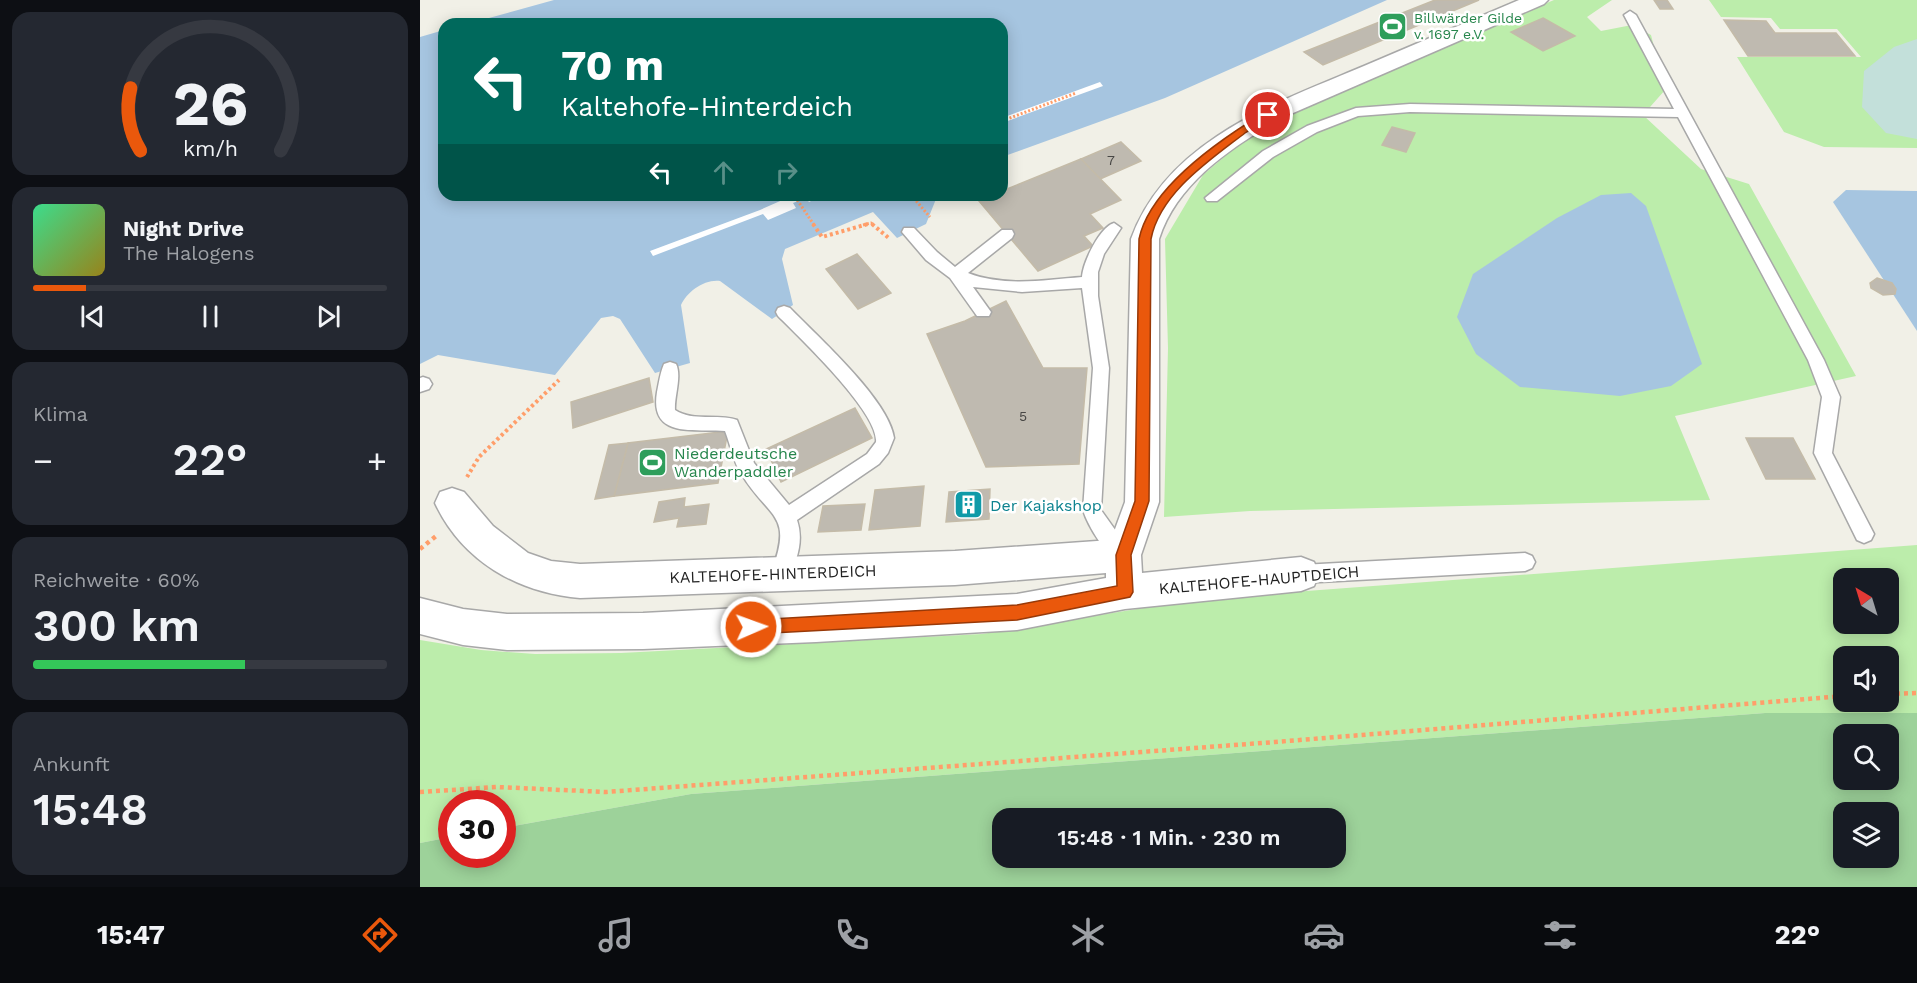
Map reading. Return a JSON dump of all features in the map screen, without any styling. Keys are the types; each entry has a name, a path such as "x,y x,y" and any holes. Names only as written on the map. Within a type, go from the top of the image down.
{"street":[{"path":"1125,592 1124,555 1142,501 1145,239 1148,222 1189,173 1244,129 1268,115 1537,0"},
{"name":"KALTEHOFE-HINTERDEICH","path":"451,507 495,552 521,569 544,577 580,581 955,568 1124,555"},
{"name":"KALTEHOFE-HAUPTDEICH","path":"420,616 463,627 507,632 643,631 1017,612 1125,592 1301,574"}],"lane":[{"path":"1630,15 1816,360 1831,397 1823,453 1864,534"},
{"path":"1212,198 1268,154 1312,129 1356,112 1410,108 1683,113"},
{"path":"1114,228 1090,269 1089,282 1101,368 1092,510 1096,521 1124,555"},
{"path":"909,232 956,275 983,312"},
{"path":"956,275 1007,234"},
{"path":"956,275 988,284 1013,287 1089,282"},
{"path":"784,312 856,389 877,417 885,434 884,446 873,459 788,516"},
{"path":"670,369 665,398 666,414 677,422 694,426 730,424 737,435 748,468 759,485 788,516 791,529 790,546 781,573"},
{"name":"KALTEHOFE-HAUPTDEICH","path":"1301,574 1525,562"}],"path":[{"path":"1008,119 1076,93"},
{"path":"798,201 822,237 871,223 907,255 925,249"},
{"path":"420,549 451,507 479,457 559,380"},
{"path":"1899,694 1917,693"},
{"path":"420,792 497,787 606,792 1275,742 1833,697"}],"green space":[{"path":"1554,0 1612,0 1587,17 1601,31 1632,25 1651,35 1665,90 1643,115 1701,169 1749,184 1856,376 1675,416 1710,500 1250,511 1164,517 1168,348 1165,239 1203,175 1266,121"},
{"path":"1709,0 1917,0 1917,148 1824,147 1784,132 1737,57 1861,57 1837,29 1780,29 1771,18 1721,17"},
{"path":"1917,545 1917,713 1765,713 691,794 516,826 516,790 438,790 438,840 420,843 420,640 481,650 535,654 621,653 982,634 1162,605 1241,596"},
{"path":"1765,713 1917,713 1917,887 420,887 420,843 438,840 438,868 516,868 516,826 691,794"}],"shaded area":[{"path":"554,0 1387,0 1165,98 1008,155 1008,18 489,18"},
{"path":"438,32 438,201 935,201 926,224 897,238 873,212 785,249 782,259 793,305 772,319 720,281 708,282 697,287 687,295 681,305 690,363 655,373 620,319 613,316 601,318 555,375 438,355 420,364 420,37"},
{"path":"1917,39 1917,139 1886,133 1862,107 1864,71 1894,47"},
{"path":"1846,190 1917,191 1917,331 1833,202"},
{"path":"1631,193 1646,206 1702,364 1671,386 1620,396 1520,387 1476,354 1457,317 1473,274 1557,218 1601,195"}],"pier":[{"path":"1100,82 1103,86 1008,121 1008,116"},
{"path":"780,201 798,201 793,203 796,208 768,220 763,214 653,256 650,251"}],"building":[{"name":"Billwärder Gilde v. 1697 e.V.","path":"1435,0 1479,0 1323,65 1304,52"},
{"path":"1654,0 1667,0 1673,9 1660,9"},
{"path":"1543,18 1575,36 1543,51 1511,32"},
{"path":"1724,20 1766,21 1775,33 1836,33 1855,56 1748,56"},
{"path":"1392,127 1415,133 1406,152 1382,145"},
{"path":"1121,142 1141,161 1100,179 1081,159"},
{"path":"1081,159 1121,200 1090,214 1103,228 1084,236 1093,246 1038,271 979,201 1008,201 1008,189"},
{"path":"857,254 891,293 858,309 826,269"},
{"path":"1877,278 1892,283 1896,289 1895,294 1883,295 1871,288 1870,283"},
{"path":"1006,301 1043,368 1087,368 1079,464 986,467 927,334 965,321"},
{"path":"649,378 653,402 573,428 571,402"},
{"path":"855,408 872,438 781,482 766,449"},
{"path":"728,431 718,483 614,496 628,443"},
{"path":"1746,438 1793,438 1815,479 1766,479"},
{"path":"628,443 614,496 595,499 609,445"},
{"path":"924,486 920,526 869,530 875,490"},
{"name":"Der Kajakshop","path":"990,489 989,519 946,522 949,492"},
{"path":"685,498 684,507 709,504 706,524 677,527 679,518 654,522 659,502"},
{"path":"865,504 861,530 818,532 823,506"}],"place":[{"name":"Billwärder Gilde v. 1697 e.V.","path":"1393,26"},
{"name":"Niederdeutsche Wanderpaddler","path":"653,462"},
{"name":"Der Kajakshop","path":"969,505"}],"route":[{"path":"751,627 1017,612 1125,592 1124,555 1142,501 1145,239 1148,222 1169,194 1189,173 1244,129 1268,115"}]}
